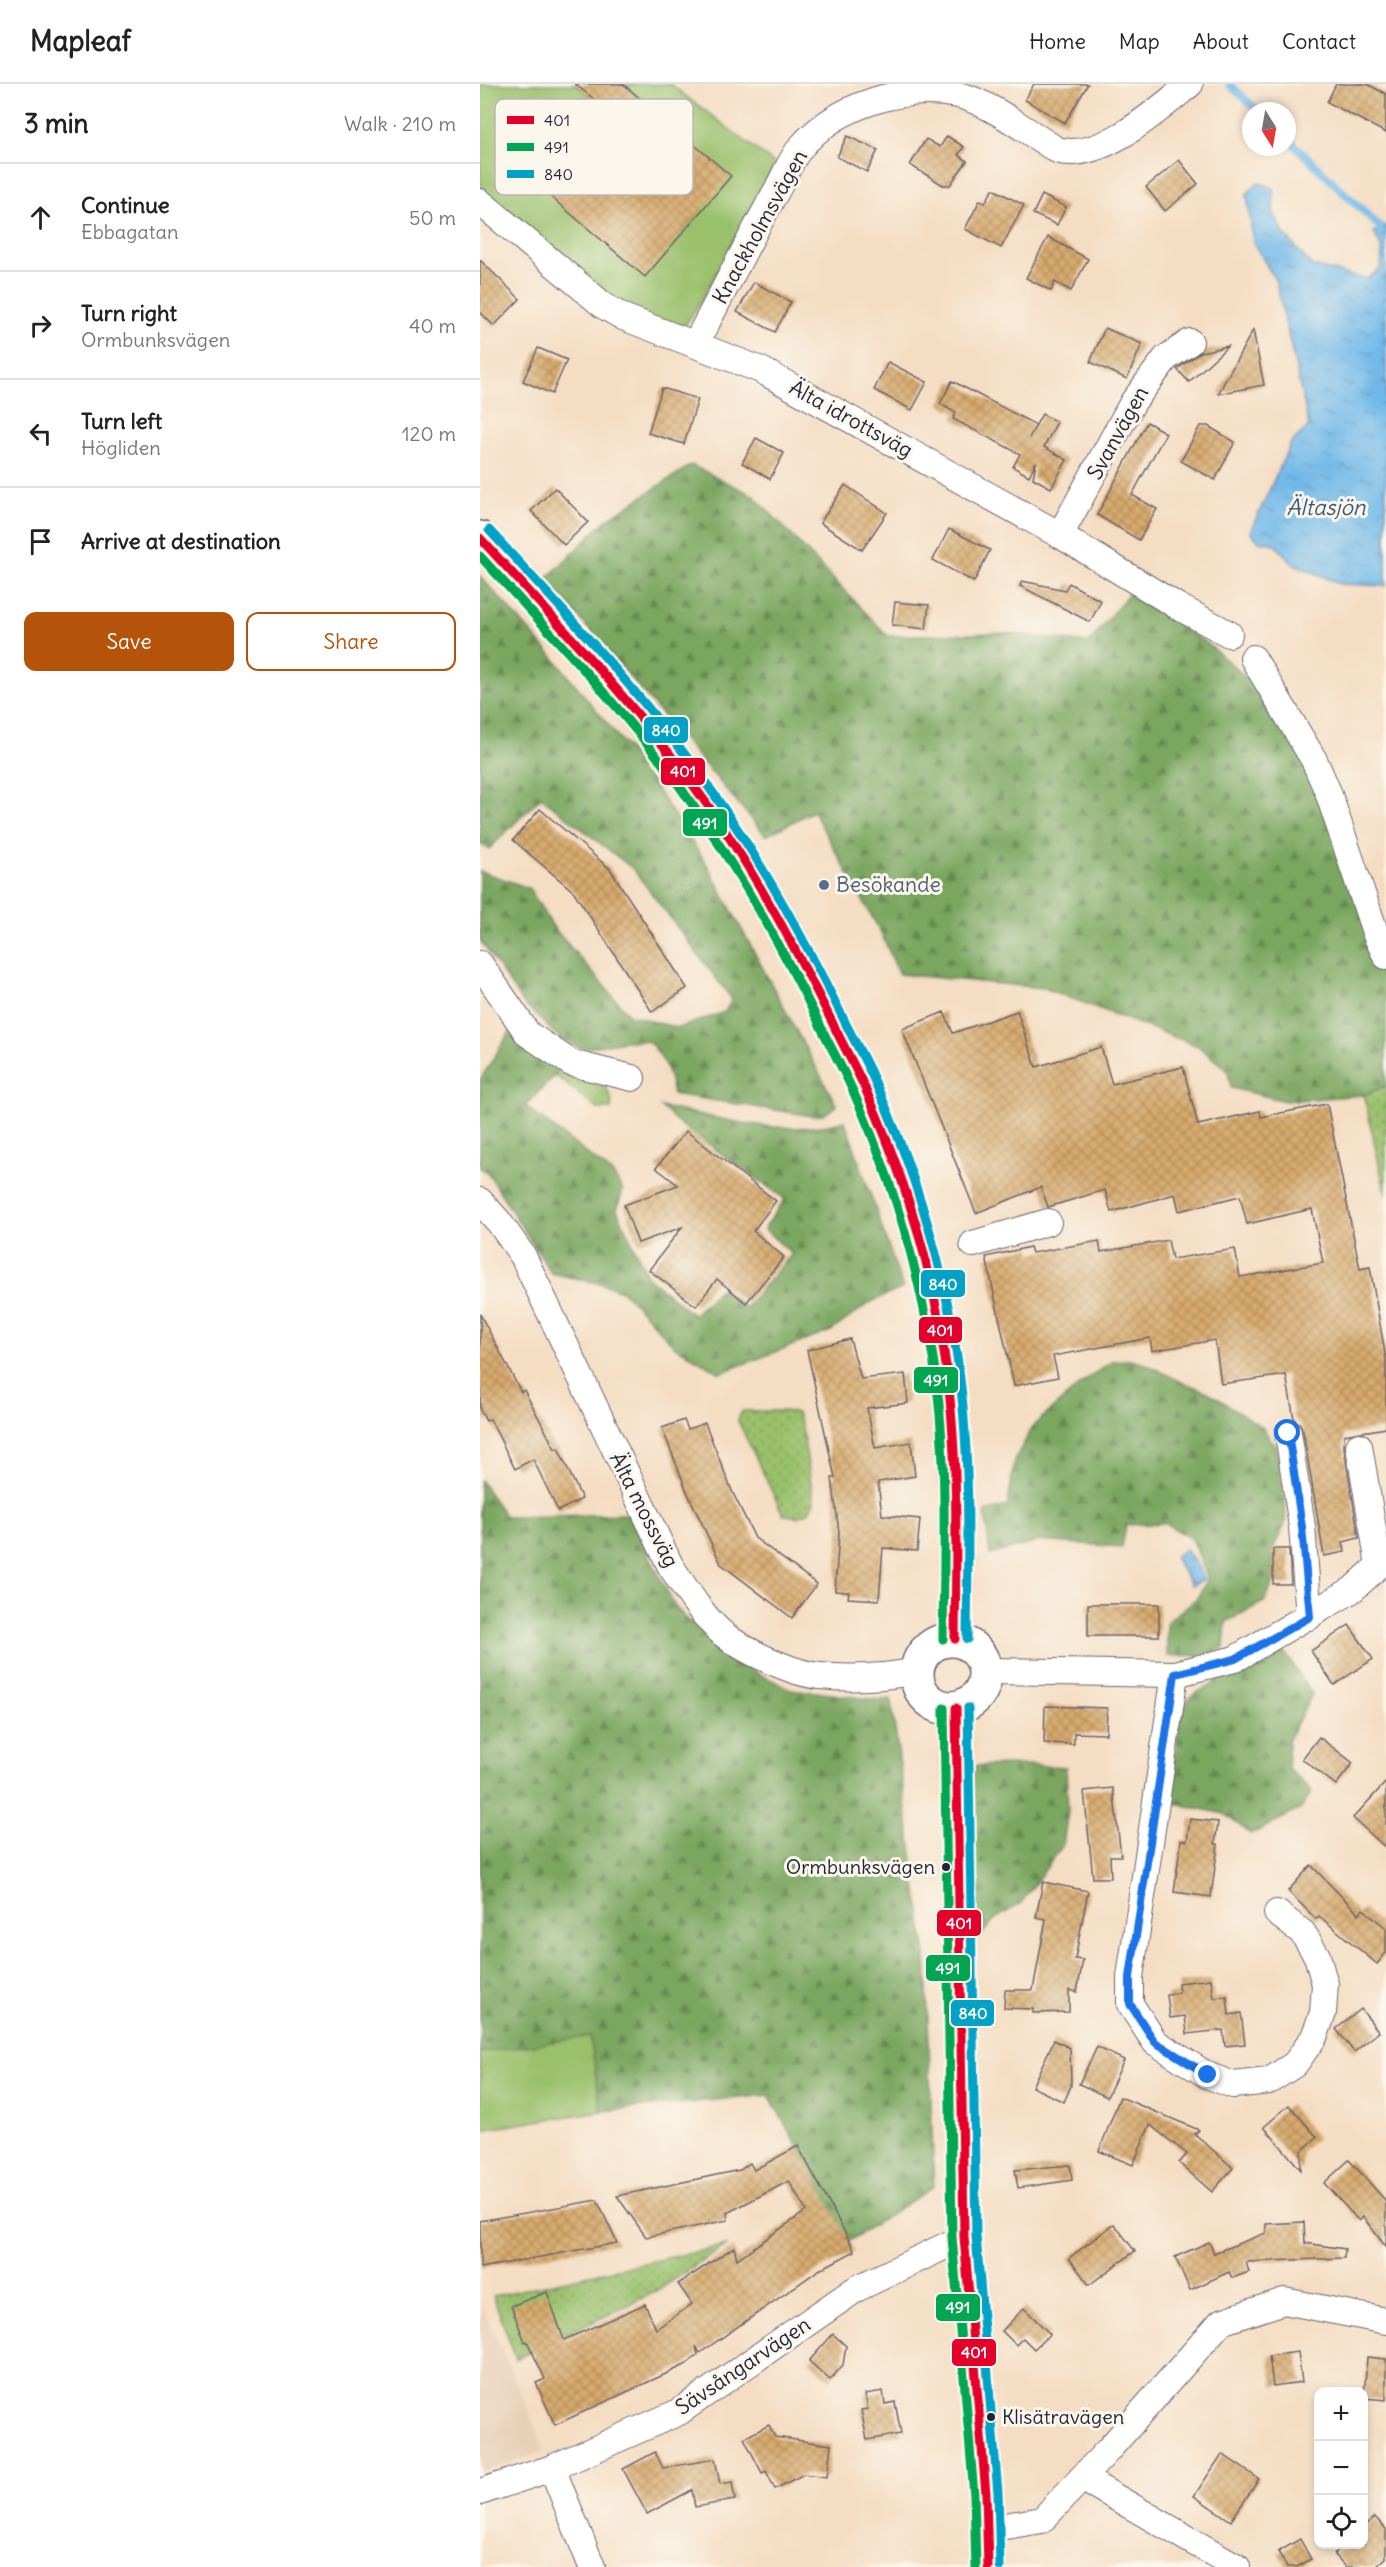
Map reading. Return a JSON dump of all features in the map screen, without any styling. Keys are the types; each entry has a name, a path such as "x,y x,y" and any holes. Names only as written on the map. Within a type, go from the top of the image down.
{"main road":[{"path":"480,538 619,693 688,779 751,871 815,985 866,1091 916,1226 940,1324 951,1413 956,1547 955,1639"},
{"path":"955,1639 964,1641 978,1651 986,1671 983,1687 977,1697 968,1704 948,1708 931,1702 923,1693 918,1683 917,1671 925,1651 938,1641 955,1639"},
{"path":"956,1708 964,2237 988,2567"}],"street":[{"name":"Knackholmsvägen","path":"696,343 801,148 830,122 861,105 884,97 916,93 958,95 978,102 1057,150 1068,153 1087,150 1137,126 1190,84"},
{"name":"Älta idrottsväg","path":"480,202 604,306 623,317 696,343 761,370 1060,535 1177,606 1229,634"},
{"name":"Svanvägen","path":"1060,535 1133,402 1166,358 1190,342"},
{"path":"1253,658 1314,760 1328,792 1376,935 1386,956"},
{"path":"480,964 528,1034 571,1063 632,1078"},
{"name":"Älta mossväg","path":"480,1201 499,1222 523,1256 670,1564 693,1601 724,1634 762,1659 818,1677 897,1675 917,1671"},
{"path":"972,1244 1048,1222"},
{"path":"1288,1433 1302,1527 1310,1617"},
{"path":"986,1671 1175,1674 1235,1659 1310,1617 1352,1590 1382,1562 1359,1446"},
{"path":"1175,1674 1130,1977 1130,2004 1155,2042 1208,2075 1233,2085 1269,2081 1295,2064 1314,2037 1323,2013 1325,1984 1317,1956 1303,1933 1277,1913"},
{"name":"Sävsångarvägen","path":"480,2492 552,2468 679,2412 856,2289 964,2237"},
{"path":"987,2529 1042,2520 1221,2322 1284,2301 1386,2321"},
{"path":"552,2468 592,2567"},
{"path":"1082,2478 1238,2567"}],"shaded area":[{"path":"480,2302 523,2397 544,2451 480,2473"}],"green space":[{"path":"480,84 575,84 594,99 495,99 495,195 594,195 645,276 636,195 693,195 693,102 775,164 702,299 677,338 623,317 480,202"},
{"path":"623,84 670,84 690,99 625,99"},
{"path":"691,465 753,495 888,636 1005,633 1089,643 1129,593 1208,644 1264,693 1329,801 1386,977 1386,1086 1364,1095 1285,1101 1231,1088 1228,1071 1198,1046 1044,988 899,974 881,933 813,811 766,836 546,579 606,520"},
{"path":"480,576 553,657 637,760 706,863 837,1106 823,1115 813,1116 673,1094 665,1065 658,1052 647,1041 624,1041 582,1049 562,1040 523,1003 480,940 480,871 529,888 553,927 629,1015 678,1028 725,1012 732,999 633,869 541,797 489,849 480,844"},
{"path":"511,1030 559,1066 555,1075 525,1106 612,1173 623,1190 617,1210 648,1277 693,1315 721,1288 745,1308 792,1254 764,1229 785,1199 681,1125 661,1107 730,1121 777,1127 801,1128 845,1121 903,1288 871,1302 831,1331 720,1373 674,1346 624,1292 603,1284 551,1273 488,1173 480,1167 480,1080"},
{"path":"559,1066 602,1085 611,1099 611,1109 598,1109 555,1075"},
{"path":"1386,1086 1386,1196 1364,1095"},
{"path":"1129,1360 1146,1364 1208,1392 1262,1427 1276,1447 1286,1506 1285,1525 1273,1549 1273,1584 1264,1602 1226,1622 1224,1648 1206,1655 1167,1656 1167,1622 1197,1598 1208,1578 1192,1539 1165,1523 1126,1525 1122,1547 1040,1541 990,1555 985,1512 1008,1506 1014,1461 1034,1425 1083,1382 1112,1361"},
{"path":"743,1411 797,1413 802,1428 814,1502 808,1513 797,1517 783,1514 738,1421"},
{"path":"480,1480 506,1517 629,1514 675,1607 729,1660 791,1689 879,1700 891,1699 926,1956 934,2186 849,2241 769,2095 601,2111 590,2037 480,2053"},
{"path":"1279,1644 1312,1694 1288,1741 1288,1769 1312,1791 1301,1809 1251,1834 1224,1814 1168,1802 1181,1711 1191,1696"},
{"path":"965,1766 1066,1767 1068,1811 1063,1845 1021,1903 995,1919 969,1949"},
{"path":"590,2036 601,2111 480,2130 480,2053"},
{"path":"727,2245 655,2292 516,2359 493,2296"}],"water":[{"name":"Ältasjön","path":"1258,182 1274,189 1273,211 1284,234 1312,266 1367,279 1381,268 1382,249 1374,232 1386,225 1386,586 1340,584 1292,563 1275,544 1259,541 1250,532 1291,443 1309,426 1276,281 1253,242 1247,194"},
{"path":"1186,1549 1205,1578 1192,1586 1174,1557"}],"building":[{"path":"575,84 623,84 641,99 594,99"},
{"path":"1034,84 1088,84 1065,123 1025,100"},
{"path":"1336,84 1367,84 1386,94 1386,133 1327,102"},
{"path":"847,136 878,150 867,172 837,157"},
{"path":"947,136 964,147 958,155 967,161 950,185 943,185 910,165 926,139 940,147"},
{"path":"693,144 731,176 645,277 549,195 693,195"},
{"path":"1179,160 1198,184 1165,211 1146,187"},
{"path":"993,189 1024,205 1001,248 965,229 980,200 985,203"},
{"path":"1042,195 1066,207 1057,225 1033,214"},
{"path":"1048,237 1088,259 1071,291 1055,282 1051,291 1026,278"},
{"path":"480,260 520,299 494,326 480,312"},
{"path":"754,282 791,302 775,332 737,312"},
{"path":"1105,328 1142,344 1127,379 1090,362"},
{"path":"1253,330 1264,385 1218,394"},
{"path":"1228,346 1189,382 1177,369 1201,352"},
{"path":"538,348 567,360 552,394 523,381"},
{"path":"888,362 927,382 912,410 874,390"},
{"path":"952,381 1036,425 1029,438 1042,414 1057,422 1044,447 1067,460 1051,488 1033,478 1036,462 1029,476 1013,467 1020,454 953,419 956,413 940,404"},
{"path":"662,388 698,399 684,444 648,433"},
{"path":"1147,422 1166,433 1132,495 1157,509 1139,540 1097,515"},
{"path":"1200,426 1208,426 1235,442 1215,480 1181,461"},
{"path":"756,438 784,453 770,479 742,463"},
{"path":"845,485 887,513 862,550 820,523"},
{"path":"555,488 588,522 564,545 531,511"},
{"path":"949,529 990,550 974,582 933,560"},
{"path":"1022,581 1065,590 1069,583 1101,601 1090,622 1020,586"},
{"path":"895,602 929,605 926,629 892,625"},
{"path":"540,809 610,869 687,988 652,1012 574,892 513,840"},
{"path":"1017,1011 1036,1067 1101,1047 1112,1084 1183,1067 1198,1125 1260,1111 1261,1117 1327,1104 1360,1269 1370,1267 1386,1359 1386,1428 1344,1435 1344,1448 1359,1538 1343,1542 1345,1552 1324,1556 1303,1431 1294,1419 1286,1375 1221,1384 1215,1340 1152,1351 1150,1338 1053,1356 1058,1377 1014,1386 986,1257 1030,1247 1032,1253 1099,1241 1101,1252 1168,1240 1172,1259 1235,1249 1240,1277 1323,1263 1312,1209 1247,1224 1240,1196 1179,1211 1175,1194 1111,1212 1105,1190 1048,1207 1041,1187 976,1213 902,1029 944,1012 953,1033"},
{"path":"686,1131 776,1201 753,1231 784,1257 746,1303 717,1279 696,1306 649,1270 682,1227 638,1243 624,1205 678,1185 656,1168"},
{"path":"480,1314 521,1392 524,1390 555,1449 558,1448 582,1499 558,1511 533,1459 515,1469 490,1419 486,1421 480,1410"},
{"path":"850,1339 861,1379 905,1374 908,1403 867,1408 875,1448 911,1442 915,1476 878,1482 882,1515 920,1519 917,1551 883,1548 879,1600 848,1598 849,1592 835,1591 839,1532 832,1478 835,1478 807,1350"},
{"path":"684,1420 688,1429 705,1423 732,1491 755,1538 817,1584 792,1618 721,1564 688,1494 662,1428"},
{"path":"1273,1549 1289,1549 1291,1584 1273,1584"},
{"path":"1088,1604 1159,1604 1159,1636 1088,1636"},
{"path":"1349,1625 1373,1659 1334,1685 1311,1651"},
{"path":"1045,1706 1107,1708 1106,1734 1074,1733 1074,1744 1044,1743"},
{"path":"1319,1737 1353,1763 1336,1785 1302,1759"},
{"path":"1386,1782 1386,1848 1353,1818"},
{"path":"1113,1788 1121,1856 1110,1856 1111,1878 1093,1878 1084,1791"},
{"path":"1190,1819 1218,1822 1215,1844 1218,1844 1211,1897 1174,1892 1181,1840 1187,1841"},
{"path":"1311,1865 1359,1914 1363,1909 1386,1928 1386,1953 1377,1964 1319,1916 1316,1919 1288,1891"},
{"path":"1043,1882 1088,1891 1075,1959 1083,1960 1077,1992 1069,1990 1069,2012 1033,2013 1033,2009 1004,2008 1005,1990 1033,1990 1046,1919 1036,1917"},
{"path":"1211,1979 1214,1998 1227,1997 1229,2015 1241,2013 1245,2044 1225,2046 1223,2030 1187,2034 1185,2016 1170,2018 1167,1995 1179,1993 1178,1983"},
{"path":"1361,2009 1379,2032 1354,2052 1336,2029"},
{"path":"1054,2040 1070,2048 1071,2086 1064,2102 1032,2087"},
{"path":"1097,2047 1124,2060 1107,2097 1079,2084"},
{"path":"1120,2097 1199,2130 1195,2134 1233,2168 1212,2192 1179,2163 1187,2154 1150,2125 1133,2165 1099,2151"},
{"path":"1289,2105 1317,2137 1301,2152 1301,2170 1264,2127"},
{"path":"798,2146 855,2251 819,2270 700,2353 696,2346 698,2355 685,2365 555,2425 536,2383 545,2379 527,2341 525,2342 511,2306 547,2292 564,2340 645,2304 656,2329 692,2304 678,2284 734,2247 737,2259 806,2211 789,2181 727,2213 728,2220 646,2237 617,2196 740,2170 750,2163 754,2170"},
{"path":"1349,2160 1386,2201 1386,2247 1363,2217 1359,2221 1324,2183"},
{"path":"1070,2165 1072,2180 1018,2188 1015,2170"},
{"path":"597,2200 617,2243 480,2268 480,2221"},
{"path":"1304,2222 1305,2243 1345,2249 1344,2258 1246,2262 1249,2272 1232,2278 1229,2272 1190,2290 1175,2257 1209,2242 1214,2253 1266,2233 1266,2224"},
{"path":"1114,2224 1135,2251 1089,2285 1069,2258"},
{"path":"1024,2308 1050,2334 1034,2349 1023,2338 1016,2345 1002,2331"},
{"path":"833,2334 846,2346 843,2365 830,2380 809,2361"},
{"path":"1298,2352 1302,2382 1273,2386 1269,2356"},
{"path":"1367,2357 1386,2359 1386,2400 1368,2398 1368,2387 1365,2387"},
{"path":"883,2391 885,2404 895,2402 901,2434 867,2440 861,2410 868,2409 865,2394"},
{"path":"769,2425 775,2437 831,2445 827,2477 804,2474 775,2489 766,2471 762,2473 744,2438"},
{"path":"655,2452 663,2468 715,2459 720,2484 732,2482 735,2500 695,2507 692,2490 647,2514 623,2469"},
{"path":"1222,2454 1259,2479 1231,2521 1194,2496"},
{"path":"1375,2517 1386,2529 1386,2558 1376,2567 1346,2567 1334,2554 1340,2549 1368,2549 1368,2523"},
{"path":"1300,2539 1311,2559 1297,2567 1287,2567 1278,2552"}],"waterway":[{"path":"1230,85 1248,102"},
{"path":"1296,147 1381,228"}],"transit line":[{"name":"840","path":"489,530 623,678 674,740 719,801 794,924 875,1082 902,1148 925,1217 944,1287 957,1357 967,1462 967,1639"},
{"name":"401","path":"480,538 613,685 664,746 709,807 748,867 784,929 864,1086 891,1152 914,1220 932,1289 945,1359 955,1464 955,1639"},
{"name":"491","path":"480,556 633,727 700,816 774,936 845,1074 866,1121 902,1221 920,1289 933,1358 943,1463 943,1639"},
{"name":"491","path":"944,1708 952,2237 974,2495 976,2567"},
{"name":"401","path":"956,1708 964,2237 986,2494 988,2567"},
{"name":"840","path":"968,1708 976,2236 998,2493 1000,2567"}],"place":[{"name":"Besökande","path":"824,885"},
{"name":"Ormbunksvägen","path":"946,1867"},
{"name":"Klisätravägen","path":"991,2417"}],"route":[{"path":"1208,2075 1155,2042 1130,2004 1130,1977 1175,1674 1235,1659 1310,1617 1297,1485 1288,1433"}]}
